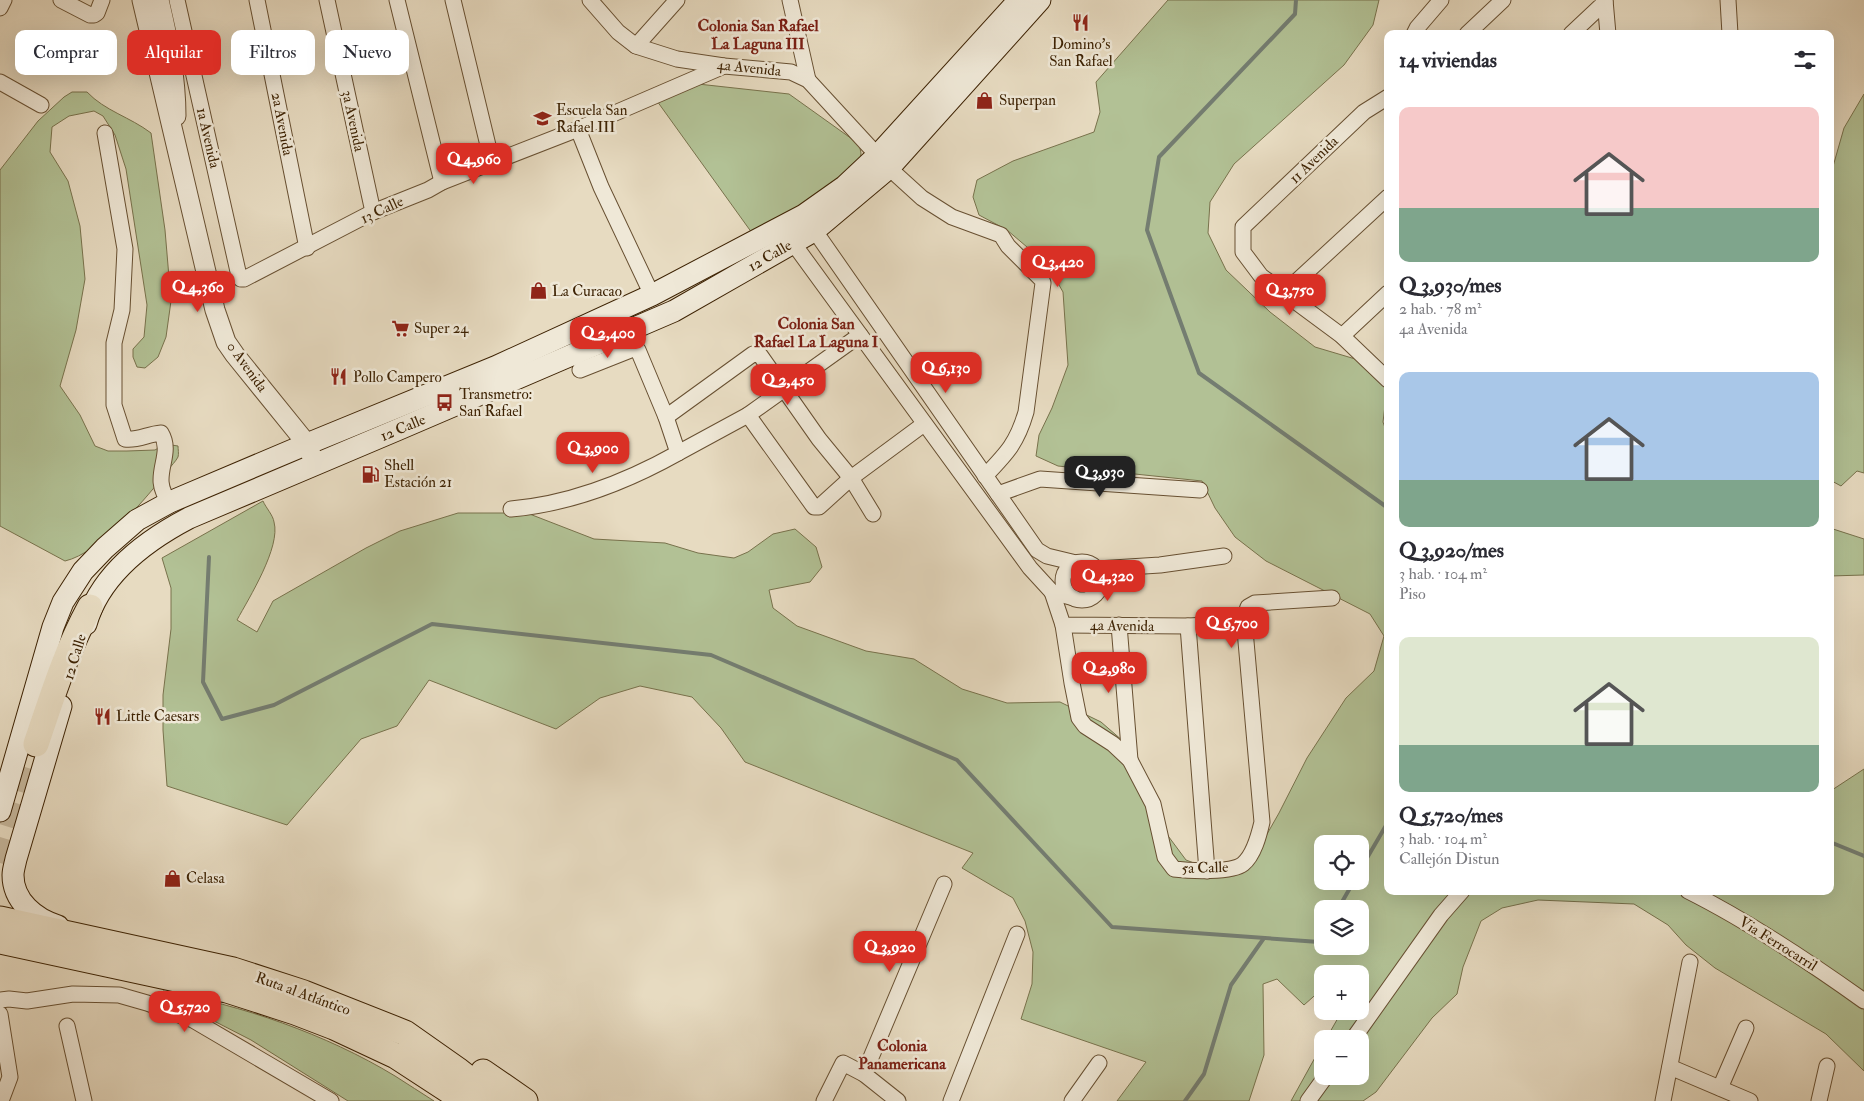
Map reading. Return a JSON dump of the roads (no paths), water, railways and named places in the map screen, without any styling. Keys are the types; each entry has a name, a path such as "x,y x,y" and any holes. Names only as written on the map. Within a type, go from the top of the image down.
{"highway":[{"path":"36,744 75,635 90,607"},
{"name":"Ruta al Atlántico","path":"0,919 233,970 304,993 405,1034 459,1071 496,1101"},
{"name":"Ruta al Atlántico","path":"0,940 227,990 295,1012 334,1027 396,1056 465,1101"},
{"path":"405,1034 435,1044 467,1060 525,1101"}],"main road":[{"name":"12 Calle","path":"884,162 1019,0"},
{"name":"12 Calle","path":"116,943 50,924 34,915 26,908 17,895 13,876 16,859 90,607 109,581 142,546 162,532 188,518 674,311 809,223 884,162 1040,0"},
{"name":"12 Calle","path":"0,812 53,627 62,602 89,563 137,520 170,502 495,367 788,235"},
{"path":"72,586 85,588 91,586 120,557 142,546"}],"street":[{"path":"0,8 4,0"},
{"path":"61,0 90,15 97,13 102,0"},
{"name":"0 Avenida","path":"142,0 162,93 176,140 215,310 226,342 307,444 316,465"},
{"name":"0 Avenida","path":"159,0 167,32 176,93 176,140"},
{"name":"1a Avenida","path":"177,0 239,276"},
{"name":"2a Avenida","path":"257,0 307,248"},
{"name":"3a Avenida","path":"327,0 373,212"},
{"path":"397,0 442,182"},
{"name":"4a Avenida","path":"590,0 618,32 636,46 677,59 724,66 791,72 808,80 884,162 922,198 952,217 1001,235 1008,246 1043,281 1026,412 1011,449 985,476"},
{"path":"636,46 677,0"},
{"path":"790,0 808,80"},
{"path":"1416,30 1441,0"},
{"path":"1471,30 1503,0"},
{"path":"1728,0 1730,30"},
{"path":"457,1 492,162"},
{"path":"1576,30 1604,1"},
{"path":"1604,1 1608,30"},
{"name":"13 Calle","path":"239,276 241,279 244,279 307,248 373,212 428,190 442,182 578,129 724,66"},
{"path":"0,82 41,105"},
{"path":"1364,112 1384,89"},
{"name":"11 Avenida","path":"1284,293 1261,276 1243,252 1243,227 1364,112 1384,100"},
{"path":"578,129 602,187 652,295"},
{"path":"105,133 125,249 122,310 114,343 114,405 125,439 131,440 161,433 164,438 165,447 160,486 170,502"},
{"path":"1384,201 1284,293 1342,336 1384,376"},
{"path":"809,223 1038,550 1047,556 1076,563 1087,563 1096,569 1101,579 1095,595 1085,600 1052,592"},
{"path":"788,235 1030,568 1052,592 1064,625"},
{"path":"1342,336 1384,297"},
{"path":"511,510 531,508 564,500 645,472 748,415 860,335"},
{"path":"580,370 635,348 666,417 678,453"},
{"path":"666,417 753,354 760,355 819,439 851,478 873,514"},
{"path":"748,415 814,507 818,507 851,478 924,424"},
{"path":"998,494 1040,479 1200,490"},
{"path":"1096,569 1160,565 1224,556"},
{"path":"1074,598 1066,591 1063,577 1067,569 1076,563"},
{"path":"1244,619 1248,607 1255,602 1332,598"},
{"name":"4a Avenida","path":"1064,625 1188,626 1226,624 1244,619"},
{"name":"5a Calle","path":"1064,625 1079,718 1084,726 1113,744 1130,760 1153,804 1164,856 1174,869 1207,871 1239,866 1244,863 1255,843 1263,817 1244,619"},
{"name":"5a Calle","path":"1119,625 1130,760"},
{"path":"1188,626 1207,871"},
{"path":"864,1074 944,884"},
{"path":"1359,1030 1441,916 1459,895"},
{"name":"Via Ferrocarril","path":"1696,895 1817,968 1864,1001"},
{"path":"951,1101 1017,934"},
{"path":"1663,1101 1690,962"},
{"path":"0,1000 27,1001 73,994 120,995 147,1003 193,1020 331,1101"},
{"path":"1,1101 10,1077 0,1012 27,1001"},
{"path":"67,1026 84,1101"},
{"path":"1720,1088 1746,1028"},
{"path":"824,1101 843,1063 864,1074 898,1101"},
{"path":"1072,1101 1100,1063"},
{"path":"1819,1101 1827,1066"},
{"path":"1670,1067 1750,1101"},
{"path":"1308,1101 1320,1085"}],"waterway":[{"path":"1296,0 1295,14 1159,157 1147,230 1199,373 1384,505"},
{"path":"209,557 203,682 222,719 274,705 432,624 711,655 957,760 1112,927 1314,942"},
{"path":"1369,855 1384,829"},
{"path":"1834,844 1864,856"},
{"path":"1343,900 1349,890"},
{"path":"1185,1101 1204,1074 1231,985 1264,938"}],"tunnel":[{"path":"0,863 36,744"}],"place":[{"name":"Domino's San Rafael","path":"1081,23"},
{"name":"Superpan","path":"985,100"},
{"name":"Escuela San Rafael III","path":"542,119"},
{"name":"La Curacao","path":"538,291"},
{"name":"Super 24","path":"400,328"},
{"name":"Pollo Campero","path":"339,377"},
{"name":"Transmetro: San Rafael","path":"445,403"},
{"name":"Shell Estación 21","path":"370,474"},
{"name":"Little Caesars","path":"102,716"},
{"name":"Celasa","path":"172,878"}],"district":[{"name":"Colonia San Rafael La Laguna III","path":"758,35"},
{"name":"Colonia San Rafael La Laguna I","path":"816,333"},
{"name":"Colonia Panamericana","path":"902,1055"}]}
